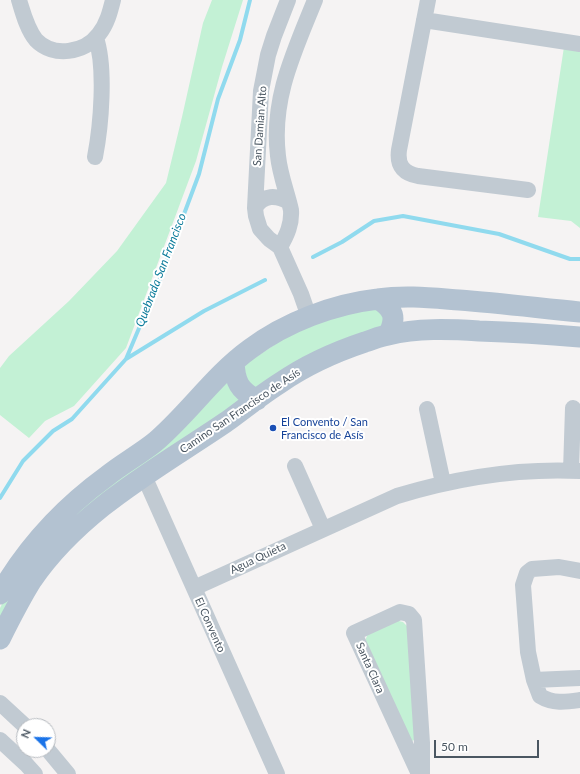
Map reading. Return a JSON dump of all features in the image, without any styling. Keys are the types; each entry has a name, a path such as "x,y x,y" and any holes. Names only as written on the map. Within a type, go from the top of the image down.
{"main road":[{"path":"0,594 11,575 32,546 70,505 106,476 155,442 234,362 250,349 268,337 308,317 331,309 378,298 401,297 441,299 580,312"},
{"path":"378,298 388,304 393,314 393,325 388,335"},
{"path":"558,310 558,335"},
{"name":"Camino San Francisco de Asís","path":"0,638 32,580 57,550 86,521 117,494 226,422 279,383 302,369 347,348 388,335 418,330 443,329 528,332 580,337"},
{"path":"234,362 234,374 239,385 247,394 257,400"}],"street":[{"path":"19,0 35,39 46,46 58,50 72,51 85,46 96,38 105,26 113,0"},
{"name":"San Damian Alto","path":"288,0 268,55 261,91 255,208 260,228 269,239 280,247 301,294 308,317"},
{"name":"San Damian Alto","path":"280,247 288,232 291,221 291,210 278,158 277,118 281,91 286,75 315,0"},
{"path":"428,0 399,150 398,156 400,165 406,172 418,176 528,190"},
{"path":"424,20 580,44"},
{"path":"95,157 99,132 101,93 100,54 96,38"},
{"path":"255,208 259,200 269,197 290,202"},
{"name":"Agua Quieta","path":"194,588 397,496 443,483 519,472 576,471 574,408"},
{"path":"426,409 443,483"},
{"path":"295,466 323,529"},
{"name":"El Convento","path":"144,476 277,774"},
{"path":"580,571 559,567 532,568 527,573 523,585 528,652 534,680 540,696 545,699 562,702 580,700"},
{"name":"Santa Clara","path":"400,612 410,614 414,620 422,743 420,774 354,633 400,612"},
{"path":"534,680 580,678"},
{"path":"0,703 16,718"},
{"path":"0,740 35,774"},
{"path":"55,758 68,774"}],"green space":[{"path":"212,0 243,0 222,67 196,161 126,348 74,406 45,421 29,438 0,415 0,368 9,356 69,301 117,251 166,183 203,23"},
{"path":"564,47 580,49 580,228 571,221 538,217"},
{"path":"376,305 389,322 262,387 254,387 247,383 244,365 301,327"},
{"path":"225,380 245,399 110,488 71,523 0,617 0,608 5,598 46,541"},
{"path":"395,620 403,622 409,628 416,739 410,742 364,644 368,633"}],"waterway":[{"name":"Quebrada San Francisco","path":"0,498 23,461 53,431 72,419 126,359 159,281 199,174 218,99 240,40 250,0"},
{"path":"313,257 342,242 374,221 403,216 499,234 570,259 580,259"},
{"path":"126,359 204,311 265,280"}],"place":[{"name":"El Convento / San Francisco de Asís","path":"273,428"}]}
